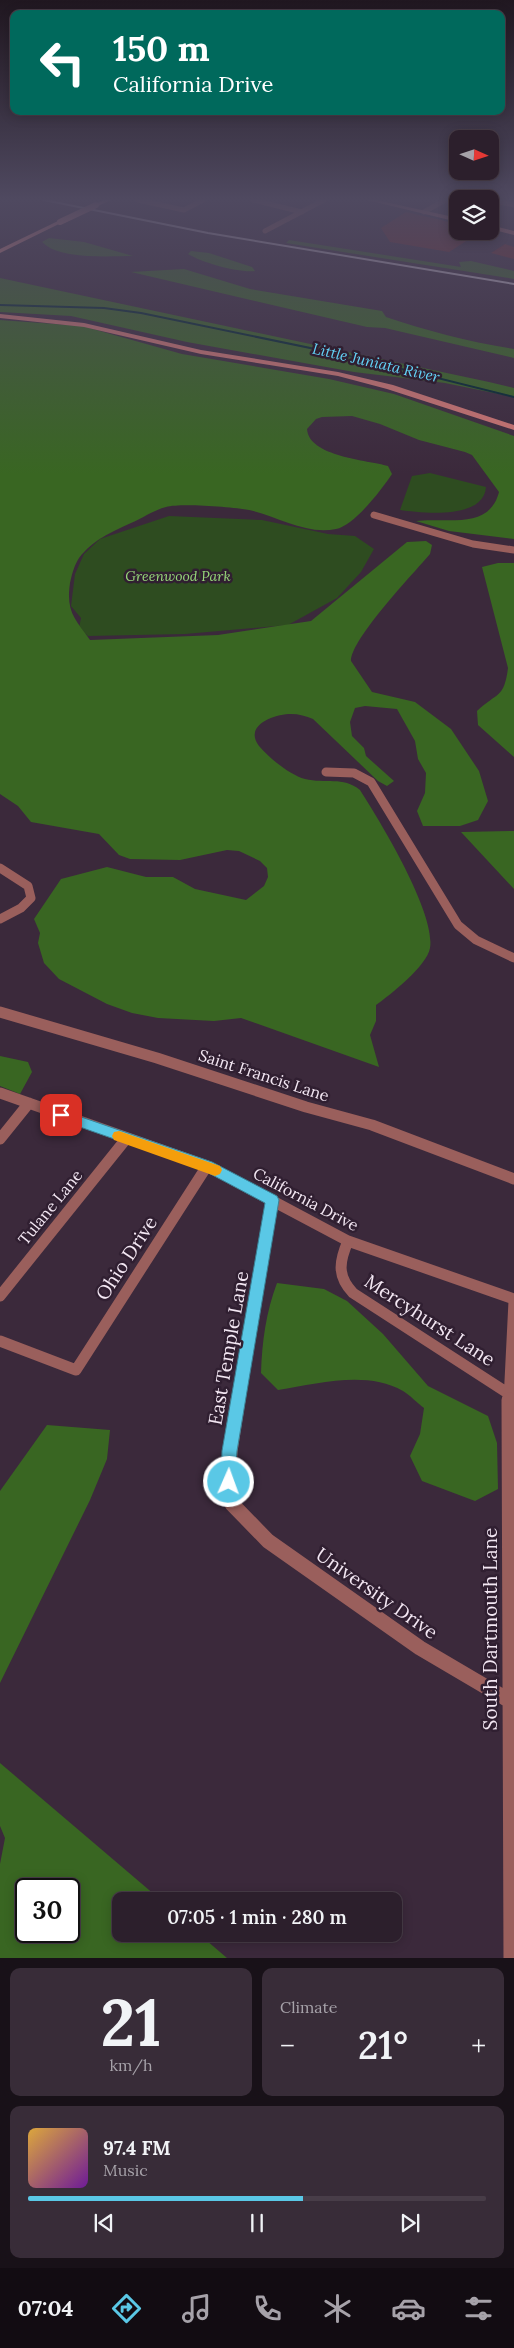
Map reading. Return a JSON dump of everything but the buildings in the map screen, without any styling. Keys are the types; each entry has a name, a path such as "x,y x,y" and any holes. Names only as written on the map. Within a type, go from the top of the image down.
{"main road":[{"path":"0,316 77,324 202,352 338,374 390,387 514,428"}],"street":[{"path":"374,515 473,544 514,550"},
{"path":"326,772 354,773 371,782 462,929 476,940 514,958"},
{"path":"0,868 28,886 31,898 27,905 18,911 0,918"},
{"name":"Saint Francis Lane","path":"0,1012 157,1058 306,1107 372,1125 514,1179"},
{"name":"California Drive","path":"0,1093 207,1166 348,1241 514,1300"},
{"path":"0,1140 28,1103"},
{"name":"Tulane Lane","path":"0,1296 126,1139"},
{"name":"Ohio Drive","path":"0,1341 76,1370 207,1166"},
{"name":"East Temple Lane","path":"232,1504 229,1482 230,1451 272,1200"},
{"name":"Mercyhurst Lane","path":"348,1241 341,1257 340,1271 345,1286 361,1300 509,1394"},
{"name":"South Dartmouth Lane","path":"511,1958 511,1444 509,1394 514,1300"},
{"name":"University Drive","path":"232,1504 276,1546 420,1648 488,1690 510,1701"}],"green space":[{"path":"0,291 63,291 489,382 514,388 514,397 445,383 354,372 187,342 71,316 0,312"},
{"path":"214,291 264,291 382,311 386,317 418,327 514,349 514,358 385,328 367,327"},
{"path":"0,320 82,326 182,354 329,379 394,394 514,436 514,539 449,531 416,521 465,520 486,512 494,504 499,492 472,455 419,440 380,424 352,416 322,417 316,419 307,429 310,438 318,446 341,456 388,466 392,474 367,506 351,521 336,529 325,530 302,527 249,510 194,505 166,507 109,533 90,546 77,561 70,583 69,601 72,614 90,640 218,635 311,621 407,542 426,541 432,545 430,554 384,607 361,638 351,661 372,692 415,702 451,729 479,771 488,801 478,820 460,826 423,826 417,811 425,793 426,773 418,759 415,741 397,709 365,706 355,708 350,722 352,736 364,748 366,756 394,781 387,786 378,781 313,719 294,714 277,716 263,722 255,732 255,739 263,751 280,766 293,774 305,779 347,783 360,790 393,844 416,891 430,932 430,948 415,971 376,1005 376,1021 370,1035 379,1067 241,1018 214,1021 158,1018 132,1013 107,1004 59,979 44,963 38,943 40,933 34,919 61,879 107,867 146,877 173,877 195,889 246,900 264,886 268,877 267,868 260,861 239,851 227,850 180,860 130,859 119,855 99,834 31,822 18,806 0,794"},
{"path":"430,473 486,487 483,498 475,505 464,510 436,513 400,510 412,476"},
{"name":"Greenwood Park","path":"169,516 262,520 328,534 355,536 374,549 361,572 337,598 288,625 185,634 88,636 79,628 81,618 71,606 75,574 84,554 100,539"},
{"path":"498,563 514,563 514,757 478,725 477,711 502,690 508,668 482,567"},
{"path":"514,831 514,889 461,832"},
{"path":"0,1056 28,1062 32,1072 20,1094 0,1086"},
{"path":"277,1283 324,1289 347,1301 383,1334 428,1386 488,1416 497,1443 498,1489 475,1501 422,1481 410,1456 420,1434 424,1408 403,1391 373,1381 358,1380 325,1382 278,1390 261,1373 265,1327"},
{"path":"47,1425 110,1430 107,1459 90,1500 0,1683 0,1491"},
{"path":"0,1763 151,1892 112,1892 112,1942 208,1942 227,1958 0,1958 0,1864 5,1838 0,1826"}],"waterway":[{"name":"Little Juniata River","path":"0,305 104,308 141,313 349,356 514,397"}],"slow traffic":[{"path":"119,1136 215,1170"}],"route":[{"path":"61,1115 207,1166 272,1200 230,1451 229,1482"}]}
